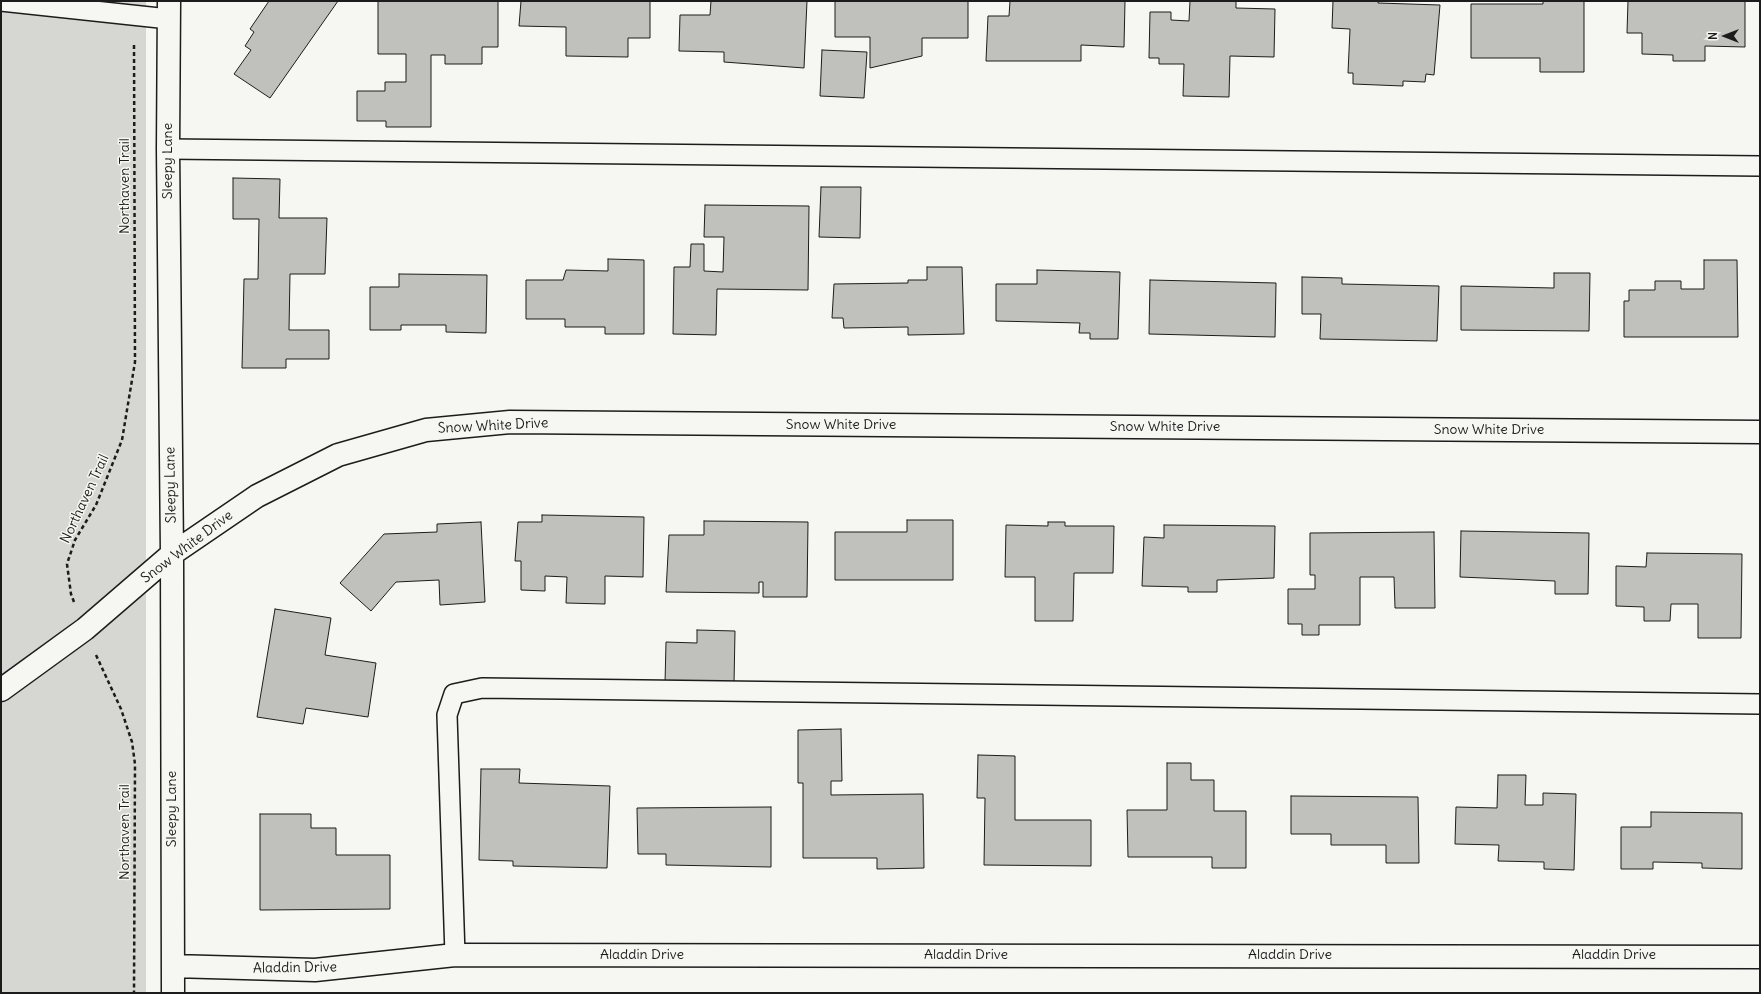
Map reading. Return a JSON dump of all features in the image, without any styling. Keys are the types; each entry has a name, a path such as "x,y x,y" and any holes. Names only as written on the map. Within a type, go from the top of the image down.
{"street":[{"name":"Sleepy Lane","path":"169,10 168,149 172,554 173,993"},
{"name":"Snow White Drive","path":"1,690 85,628 172,554 257,496 338,455 426,430 510,422 1760,432"},
{"name":"Aladdin Drive","path":"173,966 315,970 455,955 1728,955 1760,957"}],"lane":[{"path":"1,1 134,16 169,10"},
{"path":"168,149 1760,166"},
{"path":"455,955 447,715 454,694 482,688 1760,704"}],"path":[{"name":"Northaven Trail","path":"134,16 135,362 122,440 96,505 75,540 67,564 71,594 121,709 132,742 135,764 134,993"}],"shaded area":[{"path":"1,1 146,1 146,993 1,993"}],"building":[{"path":"269,1 338,1 270,98 234,74 251,50 245,46 254,32 250,29"},
{"path":"378,1 498,1 498,47 482,47 482,64 445,64 445,55 431,55 431,127 386,127 386,121 357,121 357,91 385,91 385,82 406,82 406,54 378,54"},
{"path":"521,1 650,1 650,38 628,38 628,57 566,56 566,27 519,26"},
{"path":"711,1 807,1 804,68 724,62 724,52 679,51 680,15 710,15"},
{"path":"835,1 968,1 968,38 922,38 922,56 870,68 870,37 835,37"},
{"path":"1010,1 1125,1 1124,47 1081,45 1081,61 986,61 988,16 1009,16"},
{"path":"1190,1 1236,1 1236,8 1275,9 1274,57 1230,56 1229,97 1183,96 1184,64 1159,64 1159,58 1149,58 1150,12 1171,12 1171,20 1189,21"},
{"path":"1333,1 1378,1 1378,3 1440,5 1434,75 1426,74 1425,82 1403,81 1403,86 1353,84 1353,73 1348,73 1350,29 1332,28"},
{"path":"1543,1 1584,1 1584,72 1540,72 1540,58 1471,58 1471,4 1543,4"},
{"path":"1628,1 1745,1 1745,47 1705,46 1705,61 1673,61 1673,55 1642,54 1642,33 1627,33"},
{"path":"822,50 867,52 864,98 820,96"},
{"path":"233,178 280,179 279,218 327,218 325,274 290,274 289,330 329,330 329,359 286,359 286,368 242,368 244,279 258,279 259,219 233,219"},
{"path":"821,187 861,187 860,238 819,237"},
{"path":"705,205 809,206 808,290 717,289 716,335 673,334 674,267 690,267 691,244 704,244 704,271 723,272 724,237 704,237"},
{"path":"608,259 644,260 644,334 605,334 605,327 565,327 565,319 526,319 526,280 563,280 566,270 608,271"},
{"path":"1704,260 1737,260 1738,337 1624,337 1624,301 1629,301 1629,290 1655,290 1655,281 1681,281 1681,289 1704,289"},
{"path":"927,267 962,267 964,334 908,335 908,327 844,328 843,318 832,318 834,284 908,283 908,280 927,280"},
{"path":"1037,270 1120,272 1118,339 1090,339 1090,333 1079,333 1080,323 996,321 996,284 1037,284"},
{"path":"1554,273 1590,273 1589,331 1461,330 1461,286 1554,288"},
{"path":"399,274 487,275 486,333 446,332 446,325 401,325 401,330 370,330 370,287 399,287"},
{"path":"1302,277 1342,278 1342,284 1439,286 1437,341 1320,339 1321,314 1302,314"},
{"path":"1150,280 1276,283 1275,337 1149,334"},
{"path":"542,515 644,517 643,577 605,576 605,604 566,603 567,577 545,576 545,591 521,590 521,561 515,561 518,522 542,522"},
{"path":"907,520 953,520 953,580 835,580 835,532 907,532"},
{"path":"704,521 808,522 807,597 763,597 763,582 759,582 759,593 666,592 669,535 704,535"},
{"path":"481,522 485,602 440,605 439,580 396,582 371,611 340,583 384,534 437,532 437,524"},
{"path":"1048,522 1065,522 1065,526 1114,526 1113,573 1074,573 1073,621 1035,621 1035,577 1005,577 1006,525 1048,526"},
{"path":"1164,525 1275,526 1274,578 1217,580 1217,592 1188,592 1188,587 1142,586 1144,537 1164,538"},
{"path":"1461,531 1589,533 1588,594 1555,594 1555,581 1460,577"},
{"path":"1434,532 1435,608 1395,608 1394,577 1360,577 1360,625 1319,625 1319,635 1302,635 1302,624 1288,624 1288,589 1315,589 1315,575 1310,575 1310,533"},
{"path":"1647,553 1742,554 1741,638 1698,638 1698,604 1671,604 1670,621 1644,621 1644,607 1616,606 1616,566 1646,567"},
{"path":"275,609 331,618 325,655 376,663 368,717 306,708 303,724 257,717"},
{"path":"697,630 735,631 734,684 665,683 666,642 697,643"},
{"path":"841,729 842,781 831,781 831,795 923,794 924,868 877,869 877,858 803,858 803,783 798,783 798,730"},
{"path":"978,755 1015,756 1015,820 1091,820 1091,866 984,865 985,798 977,798"},
{"path":"1167,763 1191,763 1191,780 1214,780 1214,811 1246,811 1246,868 1212,868 1212,857 1128,857 1127,810 1167,810"},
{"path":"481,769 520,769 519,783 610,786 607,868 513,866 513,861 479,860"},
{"path":"1498,775 1526,775 1525,805 1543,805 1543,793 1576,794 1574,870 1544,869 1544,862 1498,861 1499,845 1455,844 1456,807 1497,808"},
{"path":"1291,796 1418,797 1419,863 1386,863 1386,845 1331,845 1331,834 1291,834"},
{"path":"771,807 771,867 666,865 666,854 638,854 637,808"},
{"path":"1651,812 1742,813 1742,869 1702,868 1702,863 1653,862 1653,869 1621,869 1621,827 1651,827"},
{"path":"260,814 311,814 311,828 336,828 336,855 390,855 390,909 260,910"}]}
